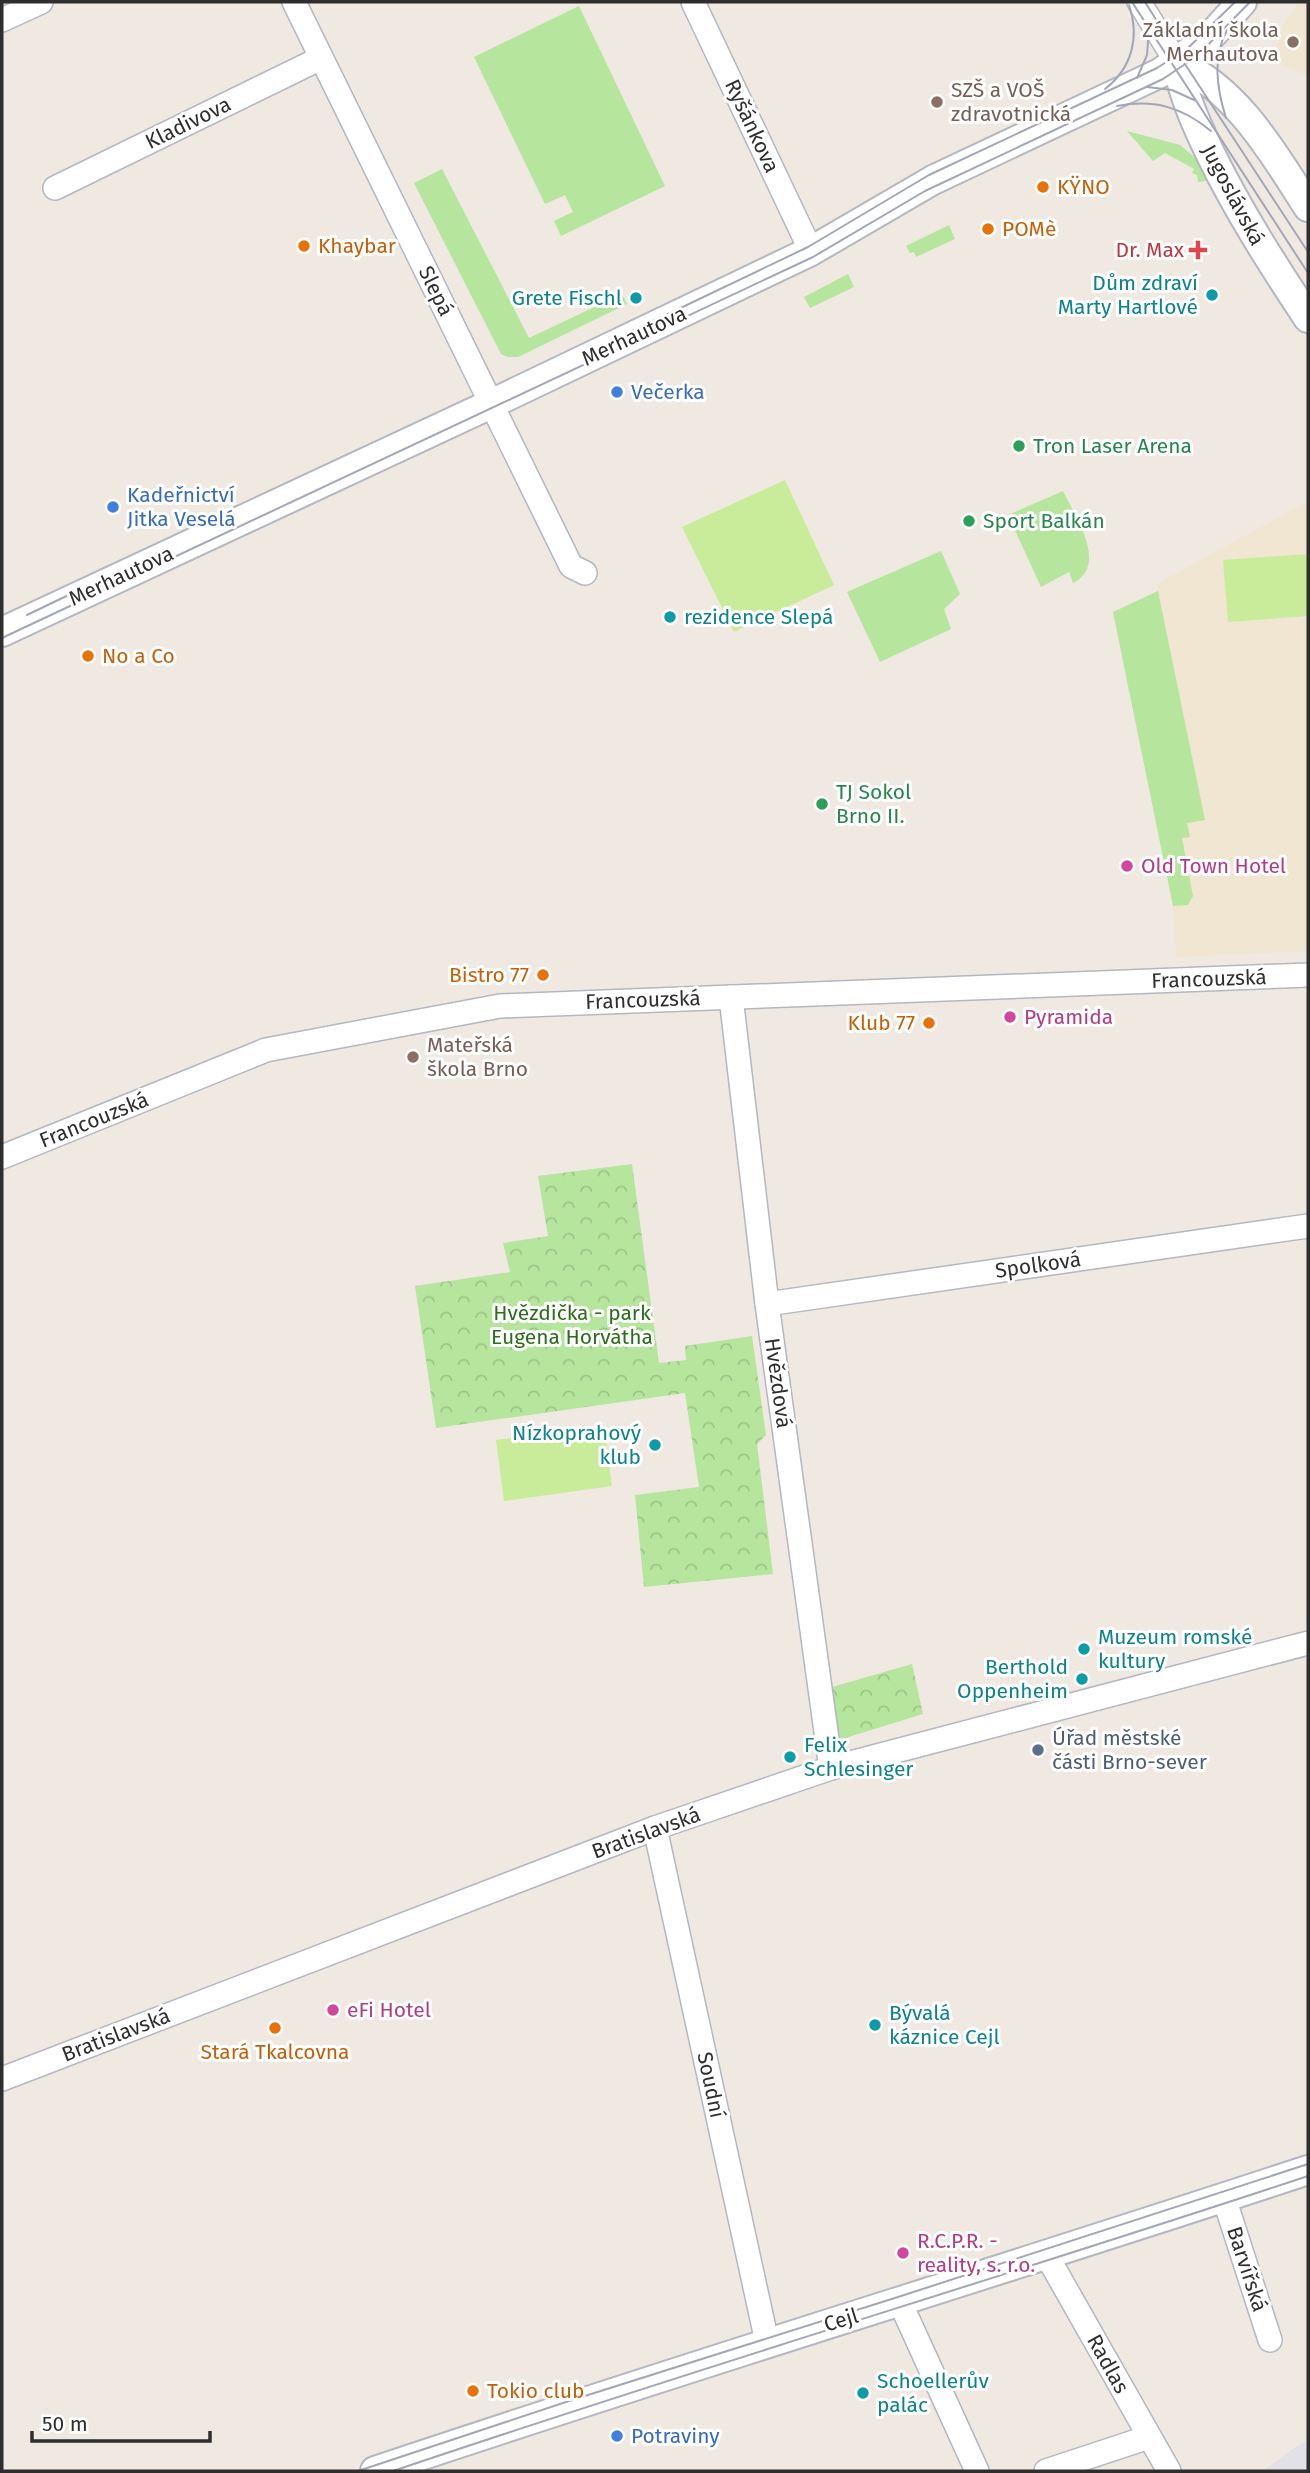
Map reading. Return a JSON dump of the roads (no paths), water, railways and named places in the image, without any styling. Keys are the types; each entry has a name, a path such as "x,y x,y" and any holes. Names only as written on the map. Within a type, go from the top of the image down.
{"street":[{"path":"2,20 41,2"},
{"name":"Slepá","path":"293,2 571,566 585,573"},
{"name":"Ryšánkova","path":"693,2 811,251"},
{"name":"Jugoslávská","path":"1139,2 1177,63 1194,117 1225,183 1261,249 1308,318"},
{"name":"Merhautova","path":"2,632 811,251 933,180 1160,74 1208,39 1242,2"},
{"name":"Kladivova","path":"55,188 321,58"},
{"name":"Jugoslávská","path":"1177,63 1202,76 1219,89 1250,122 1308,207"},
{"name":"Francouzská","path":"2,1157 266,1050 500,1006 1308,975"},
{"name":"Hvězdová","path":"731,997 767,1304 831,1768"},
{"name":"Spolková","path":"767,1304 1308,1226"},
{"name":"Bratislavská","path":"2,2079 655,1828 831,1768 1308,1643"},
{"name":"Soudní","path":"655,1828 767,2342"},
{"name":"Cejl","path":"375,2471 767,2342 1047,2256 1308,2170"},
{"name":"Barvířská","path":"1223,2198 1270,2340"},
{"name":"Radlas","path":"1047,2256 1170,2471"},
{"path":"900,2302 977,2471"},
{"path":"1046,2471 1149,2437"}],"tram line":[{"path":"1132,2 1308,273"},
{"path":"1145,2 1162,29"},
{"path":"626,334 808,247 929,175 1157,68 1188,48 1235,2"},
{"path":"2,638 813,257 925,191 1163,79 1197,56 1250,2"},
{"path":"1105,89 1122,72 1131,51 1134,29 1129,5"},
{"path":"1137,78 1147,55 1149,28"},
{"path":"1226,118 1220,96 1218,63 1219,51 1227,30"},
{"path":"1181,58 1308,252"},
{"path":"1147,87 1172,90 1194,100"},
{"path":"1117,106 1143,104 1167,107 1189,116 1211,131"},
{"path":"27,615 81,589"},
{"path":"358,2471 1308,2164"},
{"path":"393,2471 1308,2176"}],"place":[{"name":"Základní škola Merhautova","path":"1293,42"},
{"name":"SZŠ a VOŠ zdravotnická","path":"937,102"},
{"name":"KŸNO","path":"1043,187"},
{"name":"POMè","path":"988,229"},
{"name":"Khaybar","path":"304,246"},
{"name":"Dr. Max","path":"1198,250"},
{"name":"Dům zdraví Marty Hartlové","path":"1212,295"},
{"name":"Grete Fischl","path":"636,298"},
{"name":"Večerka","path":"617,392"},
{"name":"Tron Laser Arena","path":"1019,446"},
{"name":"Kadeřnictví Jitka Veselá","path":"113,507"},
{"name":"Sport Balkán","path":"969,521"},
{"name":"rezidence Slepá","path":"670,617"},
{"name":"No a Co","path":"88,656"},
{"name":"TJ Sokol Brno II.","path":"822,804"},
{"name":"Old Town Hotel","path":"1127,866"},
{"name":"Bistro 77","path":"543,975"},
{"name":"Pyramida","path":"1010,1017"},
{"name":"Klub 77","path":"929,1023"},
{"name":"Mateřská škola Brno","path":"413,1057"},
{"name":"Nízkoprahový klub","path":"655,1445"},
{"name":"Muzeum romské kultury","path":"1084,1649"},
{"name":"Berthold Oppenheim","path":"1082,1679"},
{"name":"Úřad městské části Brno-sever","path":"1038,1750"},
{"name":"Felix Schlesinger","path":"790,1757"},
{"name":"eFi Hotel","path":"333,2010"},
{"name":"Bývalá káznice Cejl","path":"875,2025"},
{"name":"Stará Tkalcovna","path":"275,2028"},
{"name":"R.C.P.R. - reality, s. r.o.","path":"903,2253"},
{"name":"Tokio club","path":"473,2391"},
{"name":"Schoellerův palác","path":"863,2393"},
{"name":"Potraviny","path":"617,2436"}],"park label":[{"name":"Hvězdička - park Eugena Horvátha","path":"572,1325"}]}
